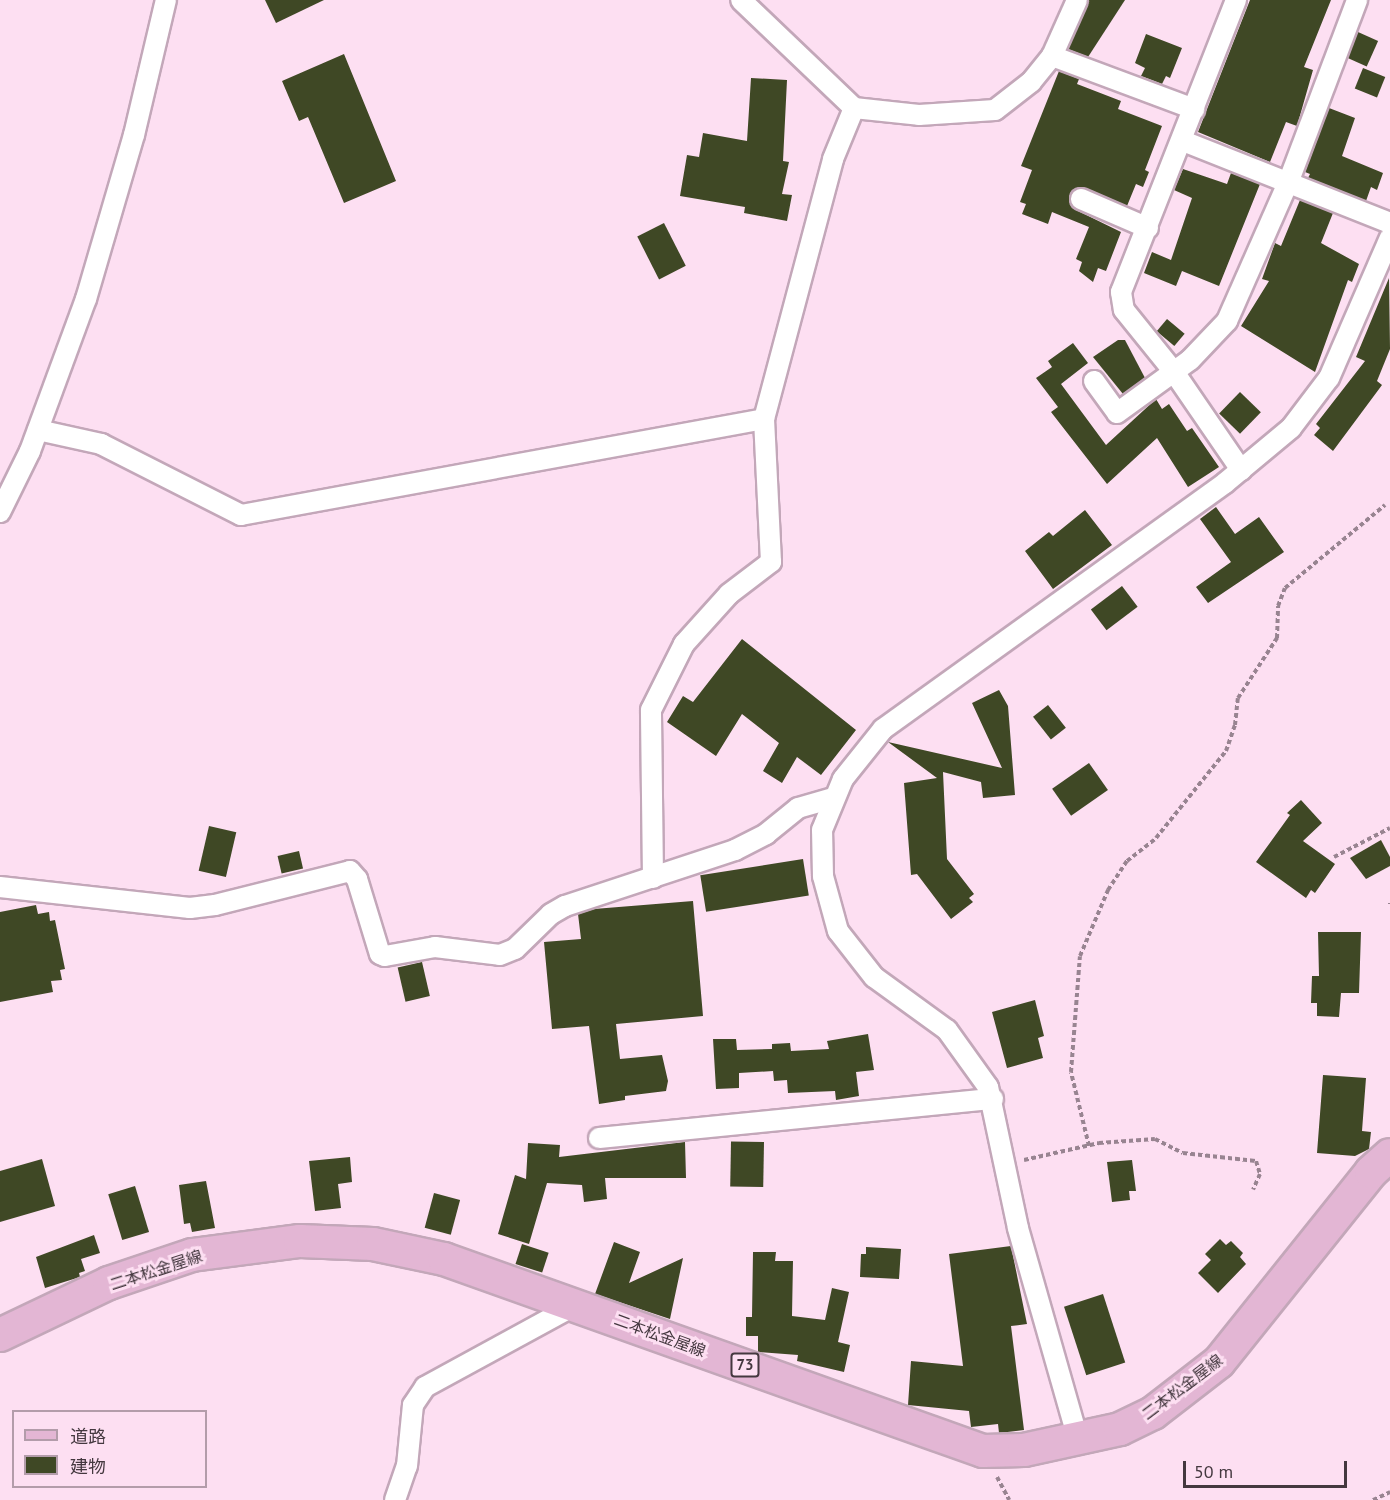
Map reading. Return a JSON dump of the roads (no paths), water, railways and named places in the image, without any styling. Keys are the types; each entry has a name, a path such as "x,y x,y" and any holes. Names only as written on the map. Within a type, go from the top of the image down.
{"main road":[{"name":"二本松金屋線","path":"0,1335 109,1284 192,1255 300,1241 373,1244 444,1259 577,1304 983,1451 1024,1450 1120,1429 1153,1413 1219,1362 1371,1172 1390,1155"}],"street":[{"path":"0,512 38,430 86,299 134,135 166,0"},
{"path":"741,0 854,108 919,115 995,110 1031,82 1052,56 1077,0"},
{"path":"1236,0 1183,141 1121,292 1124,310 1174,372 1241,470"},
{"path":"1094,381 1117,413 1174,372 1208,343 1227,321 1288,183 1358,0"},
{"path":"1052,56 1194,109"},
{"path":"653,878 651,710 684,644 729,594 771,562 764,419 833,159 854,108"},
{"path":"1183,141 1390,223"},
{"path":"1081,199 1148,228"},
{"path":"1078,1438 1018,1228 993,1099 972,1062 947,1030 874,977 838,931 823,876 822,830 833,798 843,779 883,729 1241,470 1291,428 1329,378 1390,238"},
{"path":"38,430 101,444 241,515 764,419"},
{"path":"0,887 190,908 215,905 350,871 357,879 380,954 385,956 435,947 500,955 516,949 558,910 583,898 653,878 735,850 766,834 798,808 833,798"},
{"path":"599,1138 993,1099"},
{"path":"395,1500 407,1466 413,1405 425,1387 577,1304"}]}
